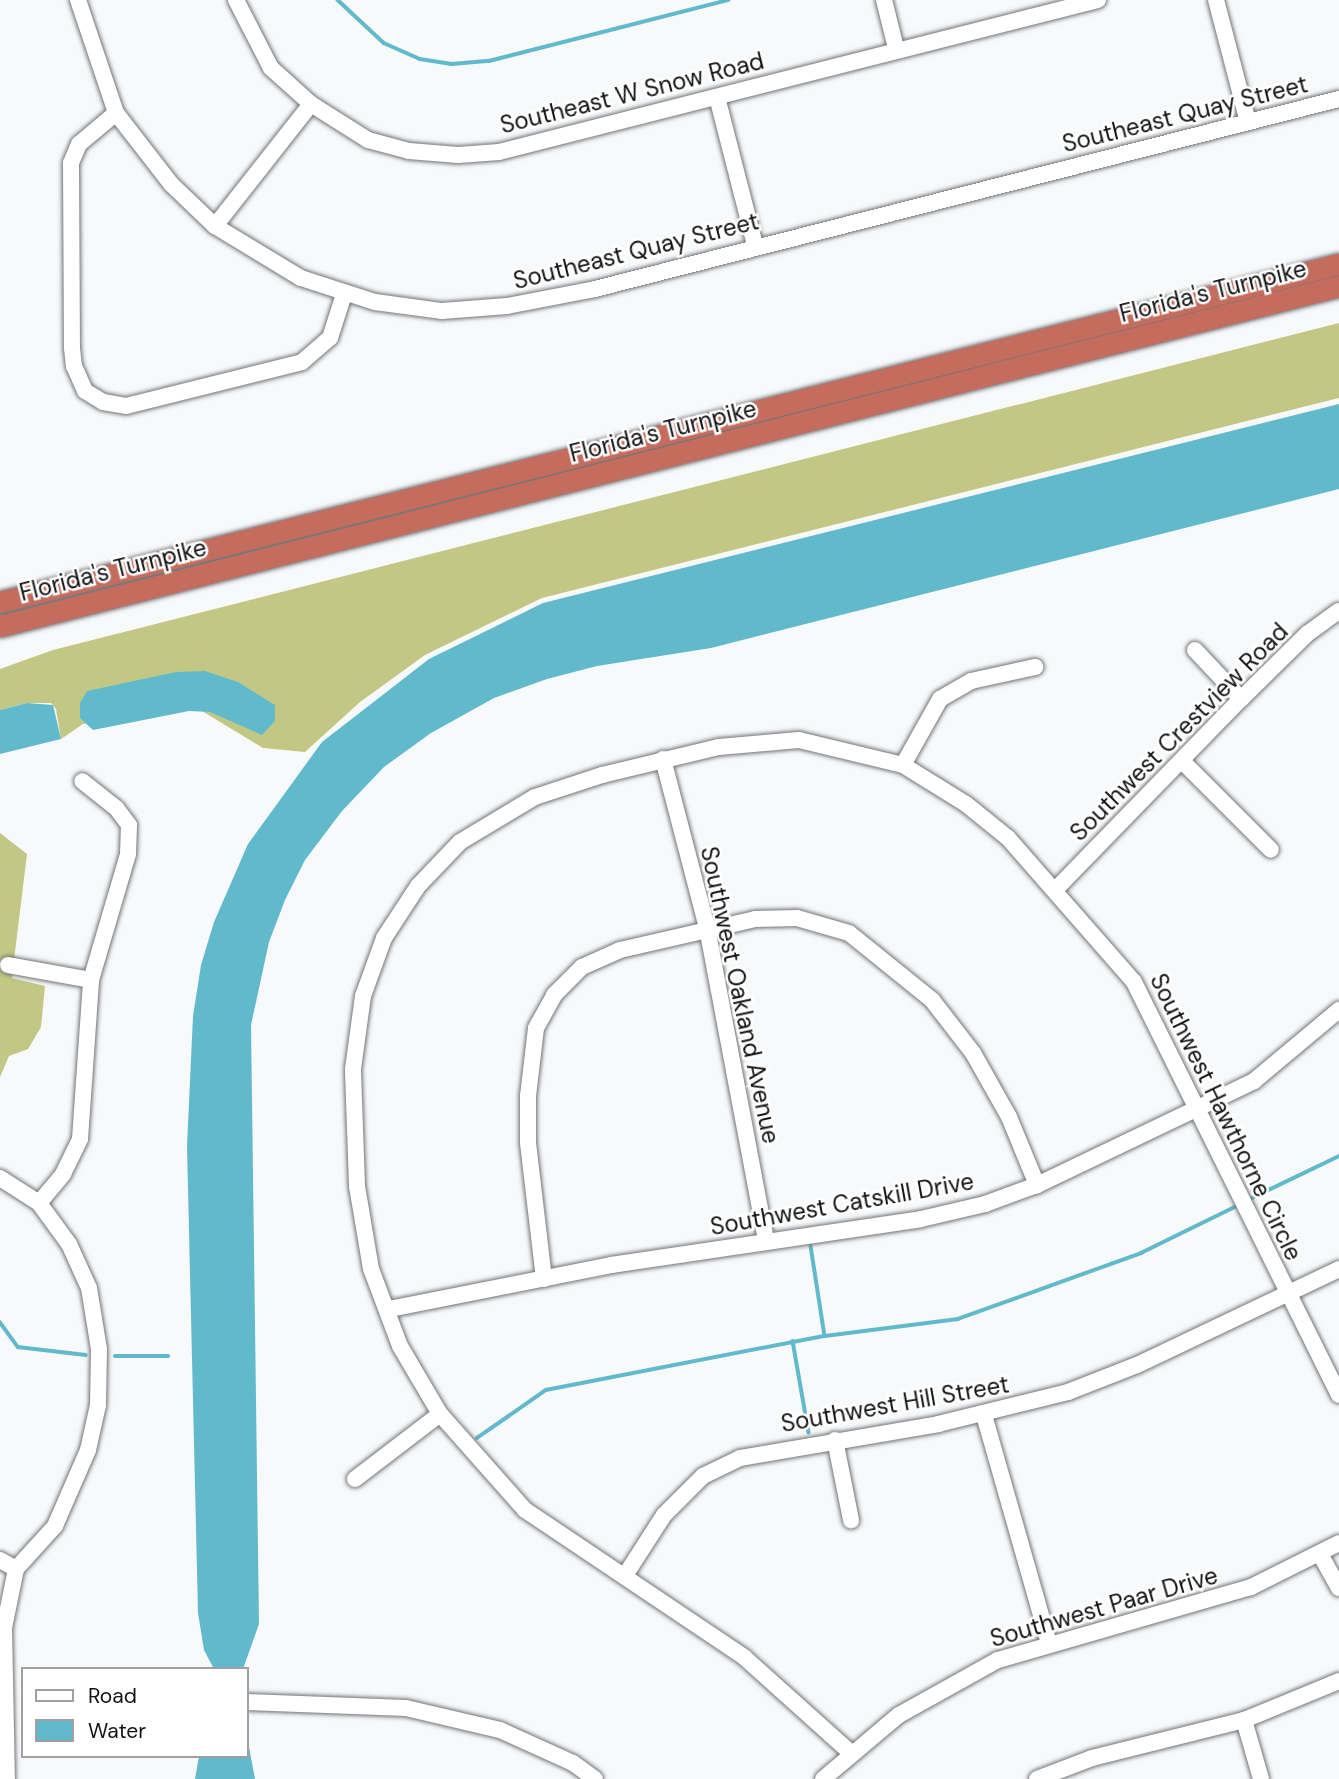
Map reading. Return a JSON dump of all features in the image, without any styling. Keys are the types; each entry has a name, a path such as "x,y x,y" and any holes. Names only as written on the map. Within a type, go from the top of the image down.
{"highway":[{"name":"Florida's Turnpike","path":"0,602 1339,264"},
{"name":"Florida's Turnpike","path":"0,626 1339,286"}],"street":[{"name":"Southeast Quay Street","path":"78,0 116,113 171,184 215,226 256,255 344,294 442,311 489,309 595,289 755,245 1339,99"},
{"name":"Southeast W Snow Road","path":"236,0 271,68 311,104 368,140 409,151 458,155 499,152 896,48 1098,0"},
{"path":"884,0 896,48"},
{"path":"1216,0 1248,122"},
{"path":"716,97 755,245"},
{"path":"215,226 311,104"},
{"path":"116,113 88,134 71,163 72,348 78,379 93,398 127,406 302,362 330,338 344,294"},
{"name":"Southwest Crestview Road","path":"1056,889 1307,634 1339,611"},
{"path":"1195,650 1241,699"},
{"path":"903,765 940,699 971,681 1035,667"},
{"name":"Southwest Hawthorne Circle","path":"852,1754 744,1657 626,1574 525,1510 440,1414 400,1346 371,1269 357,1186 353,1069 363,996 384,938 418,886 460,842 535,797 663,759 719,747 799,740 903,765 966,804 1008,838 1056,889 1134,982 1200,1108 1339,1395"},
{"name":"Southwest Oakland Avenue","path":"663,759 707,928 766,1241"},
{"path":"1183,762 1271,850"},
{"path":"39,1203 63,1174 80,1139 91,980 128,854 129,825 117,808 82,781"},
{"path":"544,1279 528,1142 536,1028 554,995 582,967 620,950 707,928 755,919 797,918 849,933 891,964 932,1000 973,1053 1009,1117 1037,1185"},
{"path":"8,965 91,980"},
{"name":"Southwest Catskill Drive","path":"388,1310 544,1279 766,1241 921,1219 985,1204 1037,1185 1200,1108 1274,1067 1339,1010"},
{"path":"0,1178 39,1203 69,1244 89,1288 99,1349 98,1405 88,1450 55,1526 16,1569 4,1628 2,1699 7,1779"},
{"name":"Southwest Hill Street","path":"626,1574 664,1515 703,1476 740,1458 984,1415 1068,1392 1137,1365 1339,1269"},
{"path":"355,1479 440,1414"},
{"path":"984,1415 1049,1643"},
{"path":"835,1440 851,1520"},
{"name":"Southwest Paar Drive","path":"822,1779 899,1715 961,1678 1049,1643 1240,1590 1338,1546"},
{"path":"1320,1554 1339,1588"},
{"path":"0,1560 16,1569"},
{"path":"1037,1779 1091,1758 1244,1720 1339,1681"},
{"path":"2,1699 21,1700"},
{"path":"248,1702 406,1708 500,1730 573,1763 595,1779"},
{"path":"1244,1720 1261,1779"}],"green space":[{"path":"1339,323 1339,398 542,598 425,655 360,702 305,752 263,748 202,711 221,713 229,719 263,697 83,724 61,739 56,709 51,703 27,703 0,710 0,669 53,650"},
{"path":"0,833 27,854 14,960 3,959 1,969 13,971 12,978 45,986 41,1027 28,1049 9,1056 0,1077"}],"water":[{"path":"1339,404 1339,489 711,648 597,666 547,679 494,698 431,733 384,767 342,811 305,860 285,900 269,942 251,1025 259,1624 244,1667 213,1667 204,1650 198,1613 187,1146 193,1016 201,965 214,922 248,844 322,742 429,659 543,603"},
{"path":"205,671 238,682 275,705 275,721 262,735 210,712 189,711 93,730 80,718 80,703 87,691 176,672"},
{"path":"27,703 53,705 61,739 0,754 0,710"},
{"path":"248,1741 255,1779 195,1779 199,1758 248,1758"}],"waterway":[{"path":"338,0 384,43 420,59 452,64 489,61 728,0"},
{"path":"1246,1201 1339,1156"},
{"path":"477,1438 546,1390 825,1336 958,1319 1141,1253 1239,1205"},
{"path":"811,1246 825,1336"},
{"path":"0,1322 18,1347 86,1355"},
{"path":"793,1341 809,1433"},
{"path":"115,1356 168,1356"}]}
